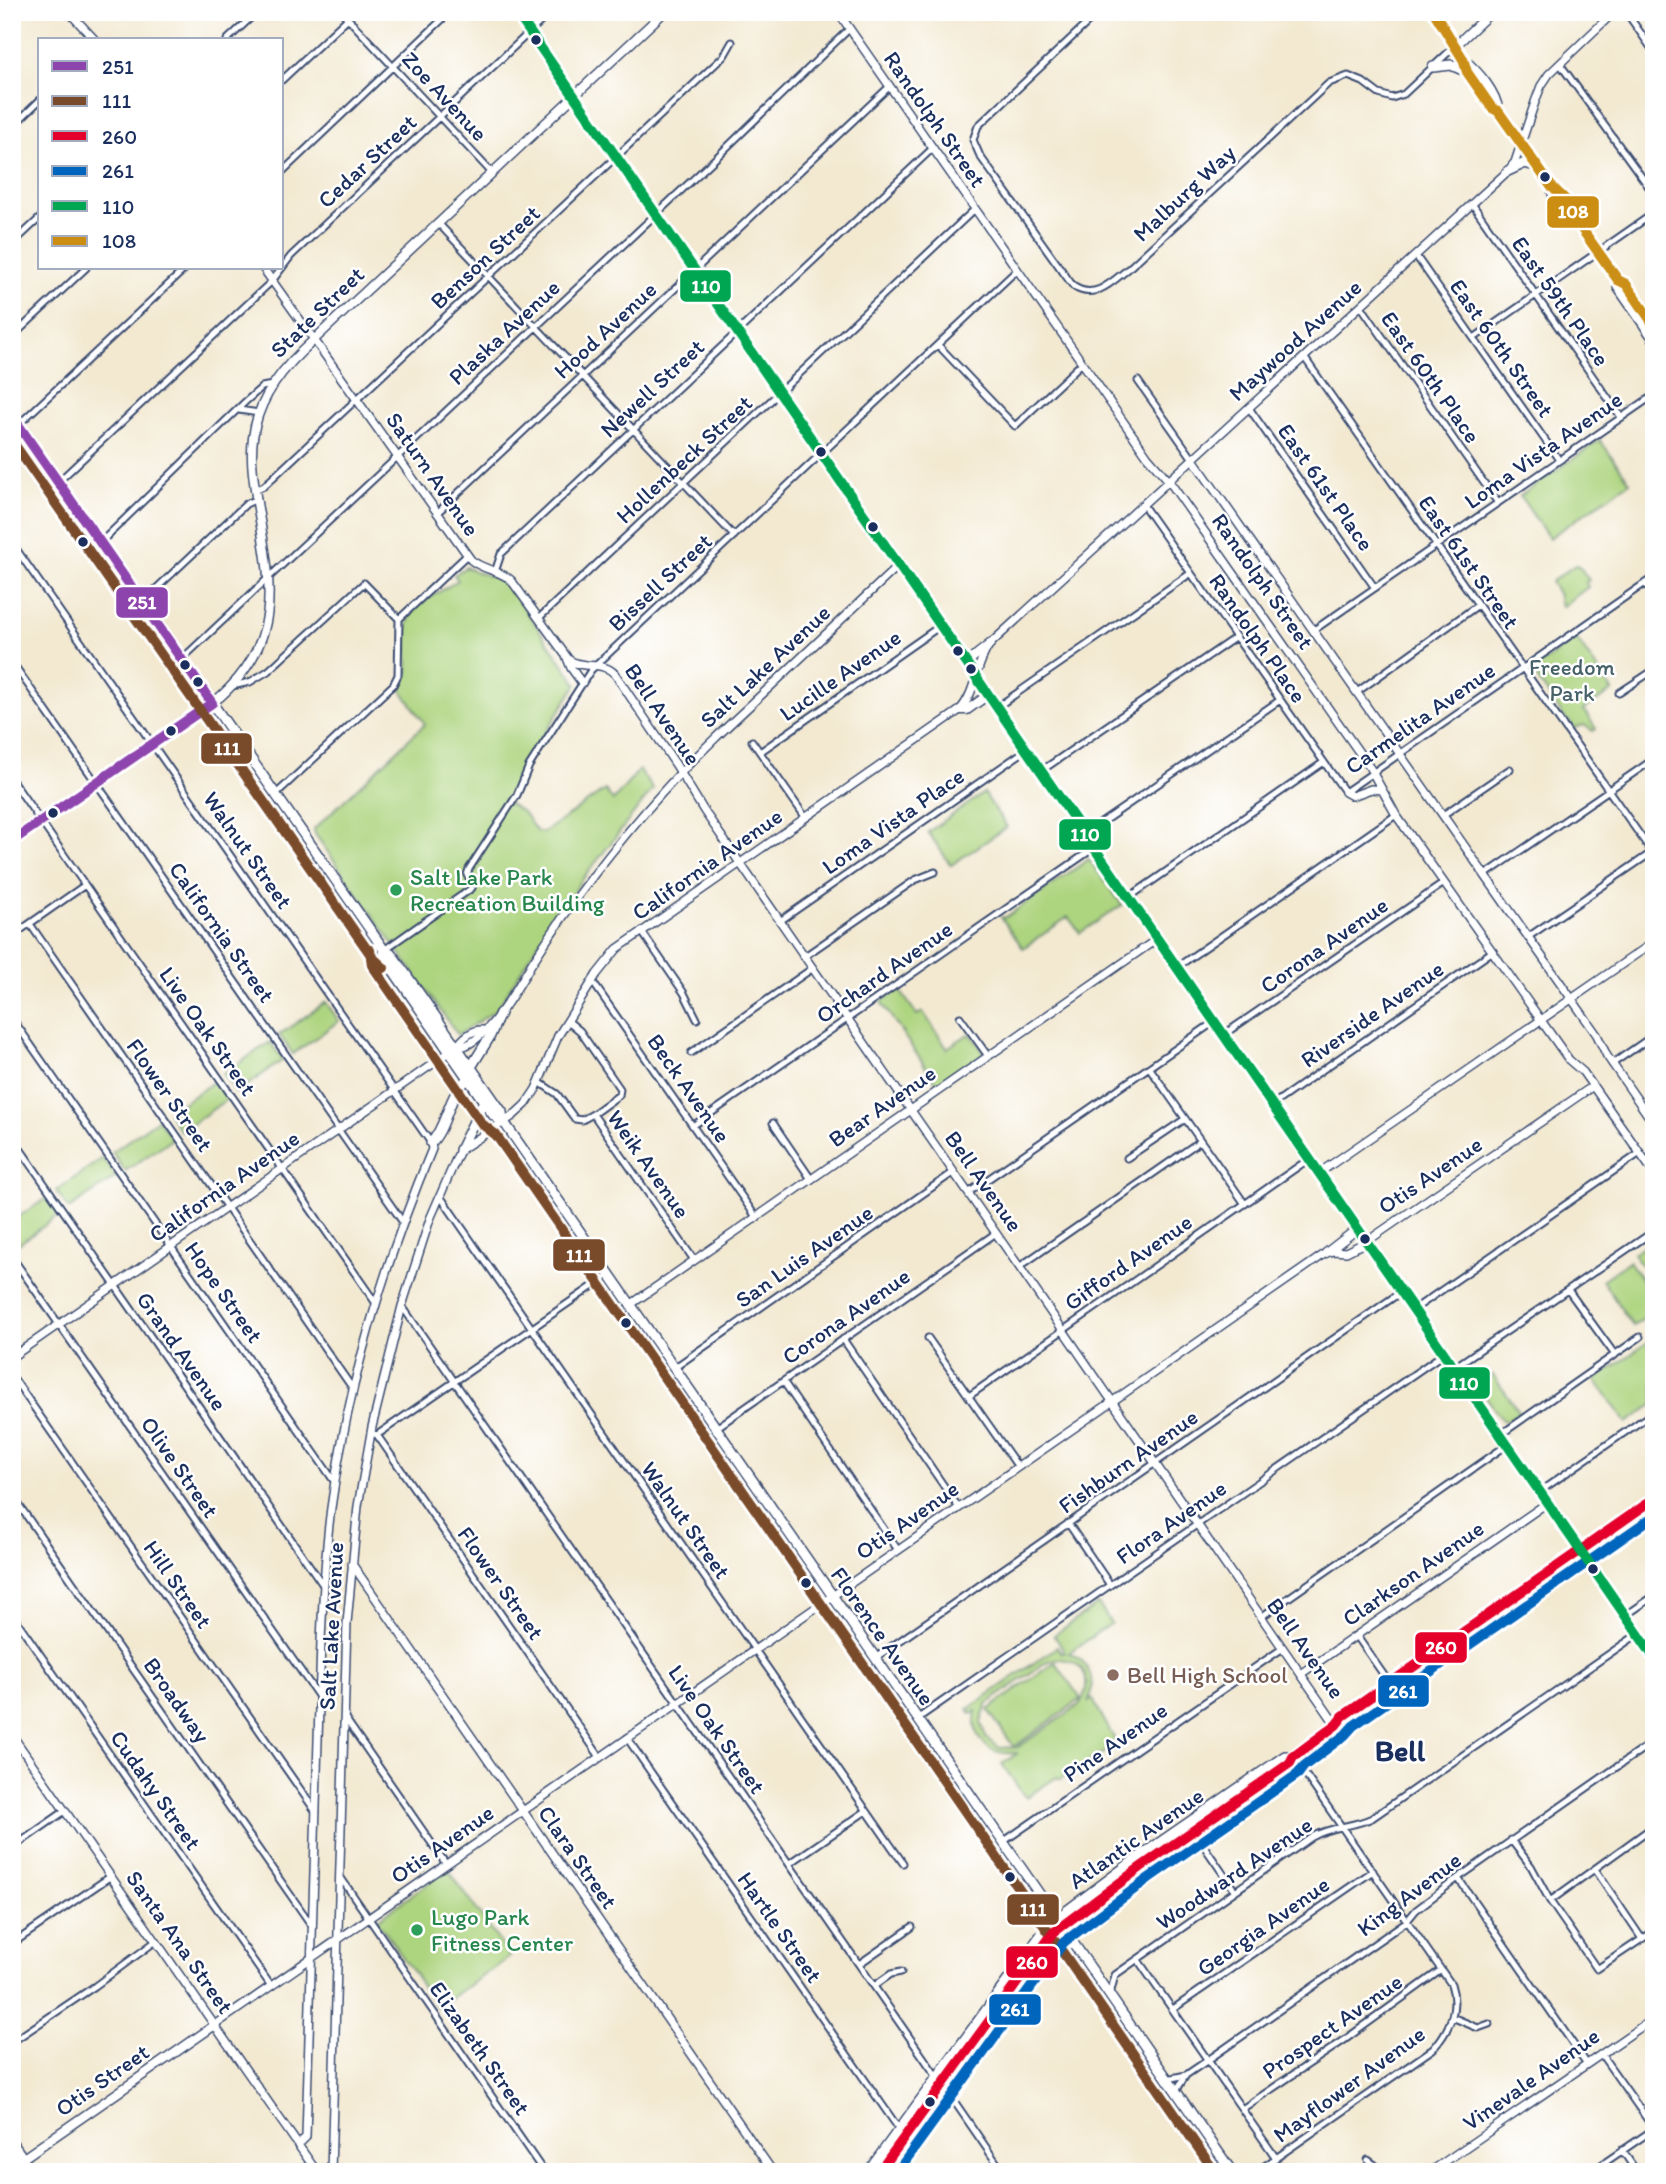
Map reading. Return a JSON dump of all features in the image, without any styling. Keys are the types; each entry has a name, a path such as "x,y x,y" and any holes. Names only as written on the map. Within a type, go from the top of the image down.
{"main road":[{"path":"516,12 1654,1657"},
{"name":"State Street","path":"12,841 212,703 232,686 249,664 264,632 269,605 269,578 252,454 259,413 272,385 287,366 664,12"},
{"path":"1434,12 1463,59 1467,72 1492,108 1499,111"},
{"path":"1454,44 1492,12"},
{"path":"1463,59 1475,69 1497,102 1499,111 1551,186 1571,208 1618,280 1626,284 1654,325"},
{"path":"1433,67 1451,65 1467,72"},
{"path":"1508,172 1525,163 1538,167"},
{"path":"1618,280 1618,287 1654,339"},
{"path":"15,420 384,950 384,957 453,1050 468,1079 494,1116 503,1122"},
{"path":"966,663 990,644"},
{"path":"960,710 967,710 988,695"},
{"path":"471,1066 489,1038 500,1013"},
{"path":"453,1050 471,1066 502,1112 503,1122"},
{"path":"431,1143 458,1090 468,1079"},
{"path":"460,1150 484,1101"},
{"name":"Florence Avenue","path":"503,1122 1232,2172"},
{"path":"1326,1253 1357,1229"},
{"name":"Atlantic Avenue","path":"868,2172 902,2132 1054,1932 1058,1922 1191,1827 1290,1763 1293,1756 1336,1725 1343,1716 1448,1654 1654,1499"},
{"name":"Atlantic Avenue","path":"1393,1688 1460,1635 1654,1510"},
{"path":"1448,1654 1448,1649 1460,1635"},
{"name":"Otis Street","path":"12,2166 215,2025"},
{"name":"Atlantic Avenue","path":"879,2172 902,2132"}],"street":[{"path":"69,12 92,38"},
{"path":"230,38 257,12"},
{"name":"Zoe Avenue","path":"342,12 492,173"},
{"path":"284,170 450,12"},
{"name":"Cedar Street","path":"284,266 551,12"},
{"name":"Randolph Street","path":"838,12 1148,457 1169,481 1373,772 1396,815 1569,1060 1584,1072 1654,1173"},
{"name":"Malburg Way","path":"1099,12 977,128 974,140 980,156 1073,286 1089,293 1105,288 1128,269 1329,83 1348,76 1363,82 1379,94 1392,98 1404,94 1454,44"},
{"name":"Maywood Avenue","path":"976,678 982,656 990,644 1508,172 1515,162 1541,86 1614,12"},
{"path":"1626,12 1654,52"},
{"path":"284,78 348,18"},
{"name":"Plaska Avenue","path":"182,659 849,29"},
{"name":"Benson Street","path":"142,603 724,56 732,43"},
{"path":"1560,64 1654,194"},
{"name":"Hood Avenue","path":"437,513 889,88"},
{"path":"12,127 38,102"},
{"name":"Newell Street","path":"495,572 501,554 933,148"},
{"name":"East 59th Place","path":"1473,205 1621,417"},
{"name":"Hollenbeck Street","path":"539,618 975,209"},
{"path":"1474,338 1654,213"},
{"path":"12,244 38,220"},
{"path":"439,223 734,536"},
{"name":"East 60th Street","path":"1416,256 1559,460"},
{"path":"12,337 84,270"},
{"path":"15,420 184,270"},
{"name":"Saturn Avenue","path":"264,270 467,555 481,568 511,580 582,682"},
{"name":"Cedar Street","path":"58,482 281,270"},
{"name":"Bissell Street","path":"384,950 472,888 473,884 467,875 469,869 517,795 529,766 582,682 597,665 1017,270"},
{"name":"East 60th Place","path":"1360,306 1498,503"},
{"path":"938,345 1015,426 1082,363"},
{"name":"East 61st Street","path":"1304,357 1653,853"},
{"name":"Randolph Street","path":"1138,381 1572,999 1597,1035 1612,1064 1654,1124"},
{"path":"100,543 262,387 272,385"},
{"name":"Loma Vista Avenue","path":"1314,630 1654,395"},
{"name":"East 61st Place","path":"1249,408 1375,587"},
{"path":"239,410 259,413"},
{"name":"Randolph Place","path":"1143,505 1345,792"},
{"name":"Walnut Street","path":"12,543 431,1143"},
{"path":"276,794 397,680 399,619 467,555"},
{"name":"Salt Lake Avenue","path":"453,1050 477,1030 484,1030 500,1013 589,883 643,815 681,773 898,566"},
{"path":"997,707 1191,573"},
{"name":"Carmelita Avenue","path":"1345,792 1654,577"},
{"path":"232,686 250,682 268,671 363,583 399,619"},
{"path":"1646,583 1654,595"},
{"path":"1357,692 1478,606"},
{"name":"Lucille Avenue","path":"760,752 940,626"},
{"path":"1041,771 1236,638"},
{"path":"567,658 577,664 597,665"},
{"name":"California Street","path":"12,662 402,1221"},
{"name":"Bell Avenue","path":"597,665 606,667 615,674 694,797 1336,1725"},
{"path":"1619,693 1654,670"},
{"name":"California Avenue","path":"503,1122 526,1104 539,1082 554,1043 612,954 960,710 971,694 976,678"},
{"path":"1085,834 1280,700"},
{"path":"752,741 806,818"},
{"name":"Loma Vista Place","path":"780,921 1026,750"},
{"path":"1485,875 1654,759"},
{"name":"Carmelita Avenue","path":"1128,898 1324,762"},
{"path":"1443,815 1510,769"},
{"name":"Live Oak Street","path":"12,780 375,1302"},
{"path":"1345,792 1352,796 1368,789 1382,790"},
{"path":"1177,967 1396,815"},
{"name":"Orchard Avenue","path":"694,1125 1094,848"},
{"path":"1528,937 1653,853"},
{"path":"805,956 915,880 935,872"},
{"name":"Corona Avenue","path":"1223,1035 1444,883"},
{"path":"12,936 85,885"},
{"name":"Flower Street","path":"30,924 353,1388"},
{"path":"642,932 684,993 697,1019"},
{"name":"Bear Avenue","path":"630,1305 1157,939"},
{"path":"1319,1173 1654,942"},
{"name":"Riverside Avenue","path":"1272,1105 1493,951"},
{"path":"691,1053 813,968"},
{"name":"Beck Avenue","path":"592,981 756,1217"},
{"path":"960,1017 988,1056"},
{"name":"Hope Street","path":"12,1018 335,1482"},
{"path":"568,1021 580,1031 620,1089 619,1095 593,1114"},
{"path":"968,1193 1214,1022"},
{"path":"1612,1064 1654,1035"},
{"name":"California Avenue","path":"12,1357 453,1050"},
{"path":"1149,1067 1245,1204"},
{"name":"Weik Avenue","path":"539,1082 557,1094 575,1119 579,1121 593,1114 694,1260"},
{"name":"Otis Avenue","path":"215,2025 1326,1253 1346,1252 1366,1242 1593,1086"},
{"path":"1128,1158 1185,1119"},
{"path":"460,1150 503,1122"},
{"path":"773,1123 811,1179"},
{"name":"Grand Avenue","path":"12,1137 323,1585"},
{"path":"1019,1267 1200,1141"},
{"name":"Salt Lake Avenue","path":"298,2145 306,2137 323,1585 335,1482 353,1388 375,1302 402,1221 432,1149 431,1143"},
{"name":"Salt Lake Avenue","path":"331,2172 347,1623 358,1506 387,1359 402,1306 440,1196 460,1150"},
{"path":"1413,1310 1640,1153"},
{"name":"Gifford Avenue","path":"968,1396 1309,1159"},
{"name":"San Luis Avenue","path":"674,1368 954,1172"},
{"name":"Walnut Street","path":"440,1196 903,1863"},
{"path":"1453,1368 1654,1231"},
{"name":"Corona Avenue","path":"716,1428 996,1233"},
{"name":"Olive Street","path":"12,1257 319,1697"},
{"path":"374,1434 455,1382 609,1275"},
{"path":"1568,1290 1615,1355"},
{"name":"Fishburn Avenue","path":"875,1658 1401,1292"},
{"name":"Live Oak Street","path":"402,1306 1003,2172"},
{"path":"1500,1435 1640,1337"},
{"path":"928,1338 1018,1467"},
{"path":"843,1339 959,1508"},
{"name":"Flora Avenue","path":"917,1719 1443,1354"},
{"name":"Hill Street","path":"12,1376 316,1812"},
{"path":"783,1381 898,1550"},
{"path":"1539,1492 1654,1412"},
{"name":"Flower Street","path":"374,1434 600,1757"},
{"path":"1262,1617 1507,1445"},
{"name":"Broadway","path":"12,1495 312,1926"},
{"name":"Clarkson Avenue","path":"1301,1674 1547,1503"},
{"path":"1068,1523 1110,1585"},
{"name":"Clara Street","path":"352,1564 774,2172"},
{"path":"1625,1616 1654,1596"},
{"name":"Cudahy Street","path":"12,1614 271,1986"},
{"name":"Woodward Avenue","path":"1110,1996 1115,1975 1316,1835 1372,1818 1638,1634"},
{"path":"1356,1635 1393,1688"},
{"name":"Pine Avenue","path":"1003,1842 1283,1648"},
{"path":"345,1718 446,1864"},
{"name":"Santa Ana Street","path":"12,1735 17,1748 111,1876 317,2172"},
{"name":"Hartle Street","path":"627,1738 902,2132"},
{"name":"King Avenue","path":"1167,2079 1186,2075 1208,2060 1407,1921 1416,1910 1458,1878 1654,1741"},
{"path":"1293,1756 1451,1984 1455,2004 1452,2017 1478,2028 1489,2024"},
{"path":"12,1848 65,1811"},
{"path":"789,1864 866,1811"},
{"path":"1549,1901 1654,1826"},
{"path":"1191,1827 1235,1891"},
{"path":"1511,1840 1531,1866 1549,1901 1597,1969 1654,1931"},
{"path":"1595,1869 1642,1939"},
{"name":"Georgia Avenue","path":"1172,2010 1373,1871"},
{"path":"12,1944 111,1876"},
{"name":"Elizabeth Street","path":"339,1876 544,2172"},
{"path":"1458,1878 1587,2064"},
{"path":"859,1964 912,1927"},
{"path":"12,2042 156,1941"},
{"path":"1138,1960 1276,2158"},
{"name":"Prospect Avenue","path":"1242,2109 1441,1970"},
{"path":"873,1986 891,1974 901,1972"},
{"name":"Mayflower Avenue","path":"1256,2172 1425,2055 1439,2042 1452,2017"},
{"name":"Vinevale Avenue","path":"1430,2172 1654,2018"},
{"path":"1591,2172 1654,2129 1601,2054"},
{"name":"King Avenue","path":"1176,2091 1186,2075"},
{"path":"12,2141 33,2172"},
{"path":"1622,2150 1637,2172"},
{"path":"1368,2160 1376,2165 1380,2172"}],"green space":[{"path":"1600,440 1630,482 1549,538 1520,496"},
{"path":"1575,565 1579,566 1589,580 1586,582 1588,587 1561,607 1558,593 1551,582"},
{"path":"466,567 508,585 577,684 525,764 520,783 508,803 524,813 536,831 543,833 605,790 613,801 639,770 653,789 579,884 499,1006 458,1035 314,829 425,724 401,689 408,671 408,620 422,603 458,580 454,575"},
{"name":"Freedom Park","path":"1576,638 1612,691 1584,710 1596,729 1593,731 1584,725 1574,728 1532,671"},
{"path":"984,793 1007,827 951,865 928,832"},
{"path":"1089,859 1122,905 1080,933 1068,917 1023,948 1001,917 1006,917"},
{"path":"899,989 917,1015 923,1012 947,1048 970,1033 985,1054 938,1085 881,1002"},
{"path":"326,1002 339,1021 293,1054 279,1035"},
{"path":"270,1042 283,1060 236,1093 223,1074"},
{"path":"215,1081 227,1099 181,1132 168,1113"},
{"path":"158,1119 172,1139 125,1171 112,1152"},
{"path":"103,1158 116,1177 69,1209 56,1191"},
{"path":"47,1198 59,1215 13,1248 12,1221"},
{"path":"1654,1239 1654,1283 1633,1253"},
{"path":"1629,1261 1654,1297 1654,1312 1633,1326 1602,1280"},
{"path":"1651,1340 1654,1344 1654,1404 1627,1423 1595,1380"},
{"path":"1493,1375 1519,1412 1507,1421 1502,1420 1478,1385"},
{"path":"1098,1604 1111,1623 1069,1653 1087,1667 1092,1687 1088,1702 1092,1698 1115,1740 1112,1748 1060,1779 1057,1777 1027,1797 1002,1764 1018,1753 999,1752 984,1744 976,1731 976,1711 971,1714 968,1709 1057,1647 1061,1652 1065,1652 1054,1635","holes":["1046,1662 1074,1662 1084,1673 1086,1688 1079,1705 1018,1747 1000,1748 986,1738 981,1722 987,1704"]},
{"path":"1055,1662 1081,1699 1014,1747 988,1710"},
{"path":"448,1869 510,1957 437,2007 377,1920"}],"transit line":[{"name":"110","path":"516,12 1654,1657"},
{"name":"108","path":"1434,12 1463,59 1467,72 1492,108 1498,111 1551,186 1569,203 1579,225 1618,280 1626,284 1654,325"},
{"name":"251","path":"12,416 212,703"},
{"name":"111","path":"12,441 373,958 384,968"},
{"name":"251","path":"12,841 212,703"},
{"name":"111","path":"370,950 372,965 482,1124 496,1135 1215,2172"},
{"name":"260","path":"879,2172 1054,1932 1141,1867 1290,1763 1293,1757 1336,1725 1343,1716 1654,1499"},
{"name":"261","path":"897,2172 1064,1942 1149,1878 1298,1774 1353,1726 1654,1516"}],"place":[{"name":"Salt Lake Park Recreation Building","path":"396,890"},
{"name":"Bell High School","path":"1113,1675"},
{"name":"Lugo Park Fitness Center","path":"417,1930"}],"district":[{"name":"Bell","path":"1400,1751"}]}
